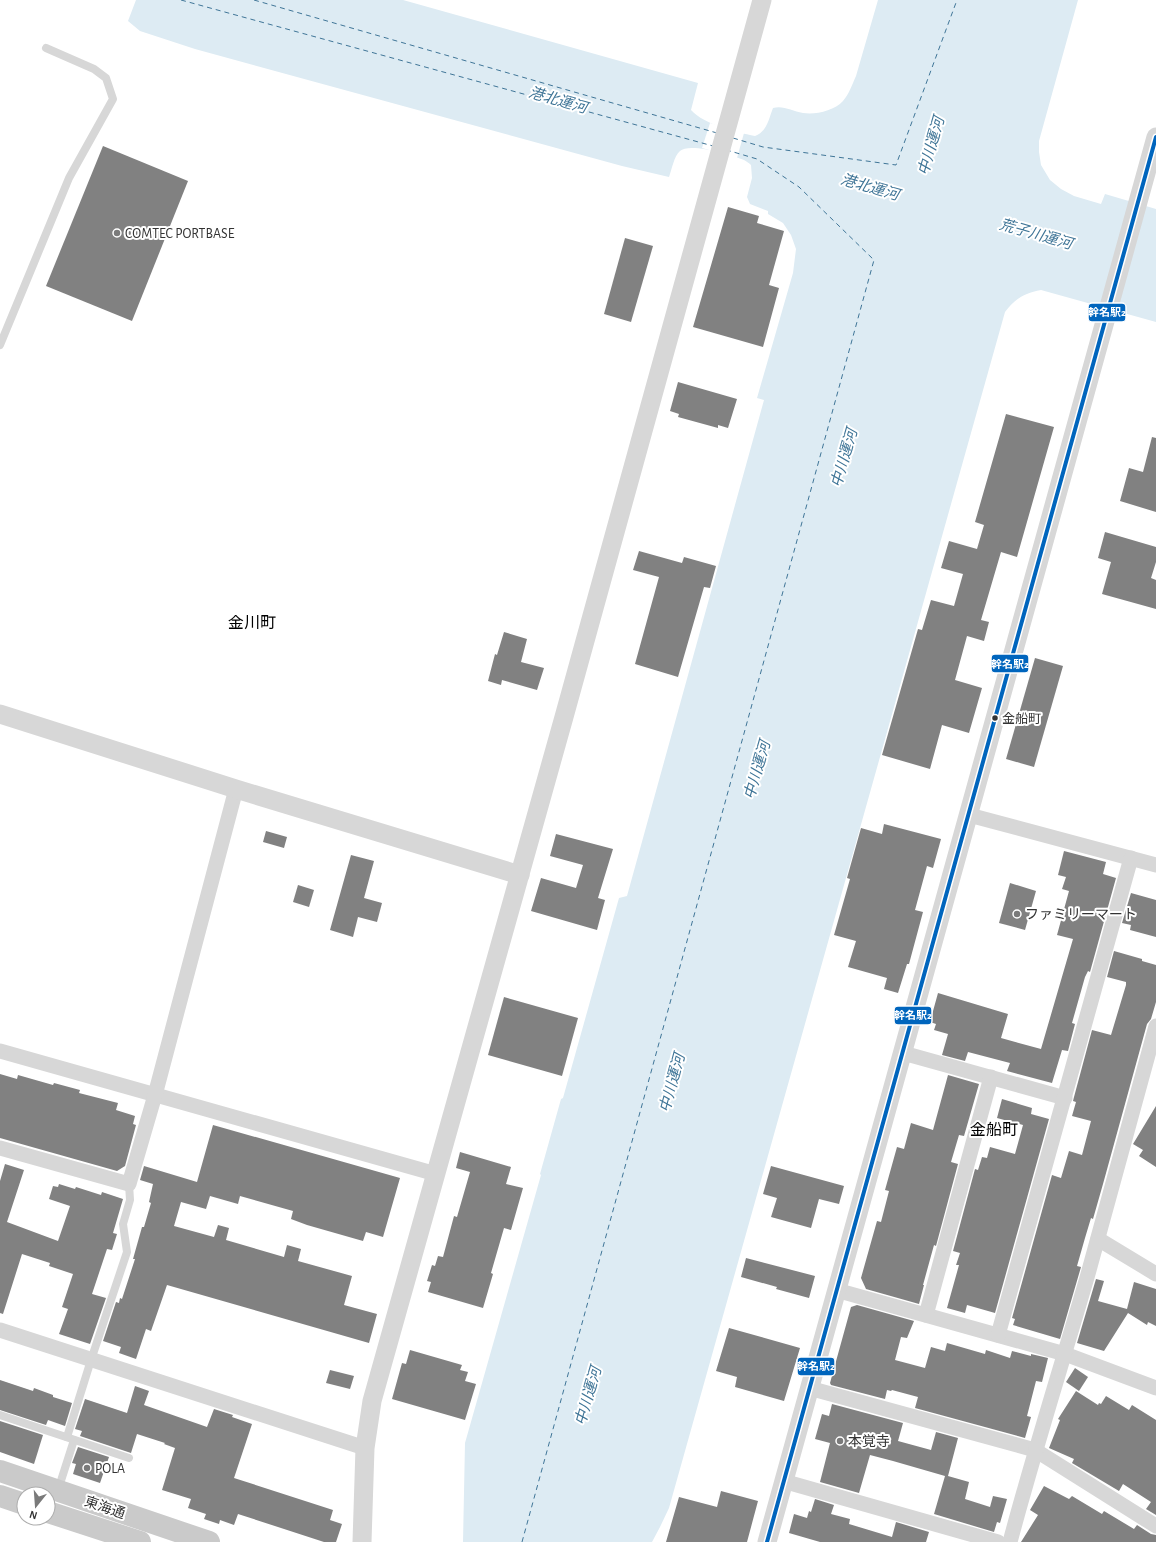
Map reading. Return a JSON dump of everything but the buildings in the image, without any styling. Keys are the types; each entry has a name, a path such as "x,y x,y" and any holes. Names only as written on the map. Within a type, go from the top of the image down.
{"main road":[{"name":"東海通","path":"0,1472 209,1542"},
{"path":"0,1496 16,1501"},
{"path":"56,1515 129,1540"}],"street":[{"path":"362,1542 364,1448 372,1401 520,875 762,0"},
{"path":"766,1542 903,1053 1156,137"},
{"path":"0,714 236,789 520,875"},
{"path":"0,1148 129,1184 155,1095 236,789"},
{"path":"969,815 1156,864"},
{"path":"998,1335 1131,858"},
{"path":"1010,1542 1035,1450 1065,1354 1156,1030"},
{"path":"0,1051 436,1174"},
{"path":"903,1053 1065,1098"},
{"path":"926,1315 991,1077"},
{"path":"1098,1238 1156,1274"},
{"path":"836,1290 1065,1354 1156,1388"},
{"path":"0,1330 364,1448"},
{"path":"809,1388 1035,1450 1156,1526"},
{"path":"784,1481 998,1542"}],"lane":[{"path":"0,344 69,178 113,99 106,78 94,69 46,48"},
{"path":"58,1491 91,1360 127,1252 124,1224 130,1200 129,1184"},
{"path":"0,1416 129,1458"}],"water":[{"path":"136,0 403,0 698,83 691,110 712,124 755,136 765,128 773,108 780,107 803,113 824,112 830,110 843,101 856,76 878,0 1078,0 1039,141 1041,165 1050,180 1061,189 1074,196 1101,204 1105,194 1156,209 1156,322 1041,290 1020,297 1005,312 669,1508 652,1542 463,1542 465,1443 619,898 627,896 764,400 757,398 793,273 796,249 791,235 783,223 768,214 768,211 750,204 747,197 752,178 751,165 744,160 711,150 692,148 685,149 678,153 669,177 622,166 195,49 140,31 128,21"}],"pier":[{"path":"710,123 744,133 737,158 702,148"}],"ferry route":[{"path":"181,0 713,146"},
{"path":"254,0 717,133"},
{"path":"733,138 763,147 896,165 957,0"},
{"path":"522,1542 874,260 799,187 757,159 730,151"}],"transit line":[{"name":"幹名駅2","path":"767,1542 1156,137"}],"place":[{"name":"COMTEC PORTBASE","path":"117,233"},
{"name":"金船町","path":"995,718"},
{"name":"ファミリーマート","path":"1017,914"},
{"name":"本覚寺","path":"840,1441"},
{"name":"POLA","path":"87,1468"}],"district":[{"name":"金川町","path":"252,622"},
{"name":"金船町","path":"994,1129"}],"water label":[{"name":"港北運河","path":"558,100"},
{"name":"中川運河","path":"931,146"},
{"name":"港北運河","path":"870,187"},
{"name":"荒子川運河","path":"1036,234"},
{"name":"中川運河","path":"844,458"},
{"name":"中川運河","path":"757,770"},
{"name":"中川運河","path":"672,1083"},
{"name":"中川運河","path":"588,1396"}]}
